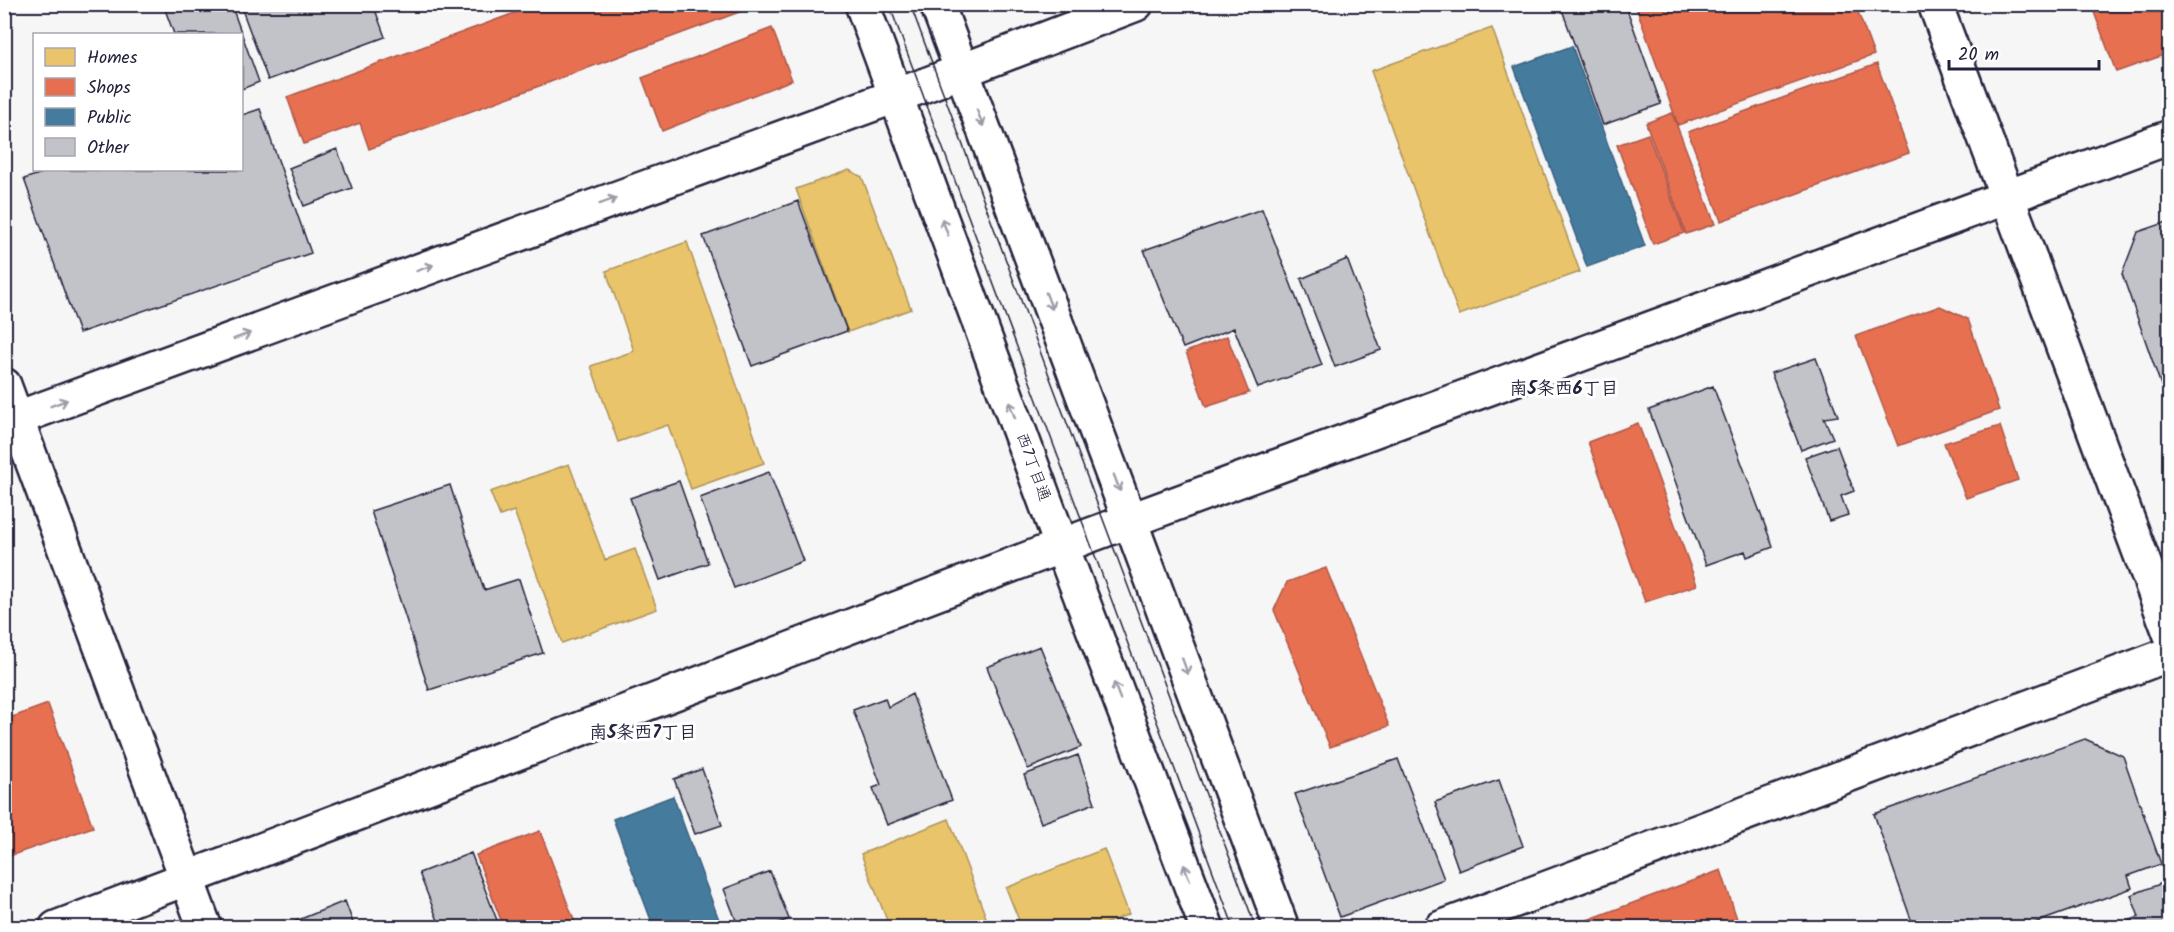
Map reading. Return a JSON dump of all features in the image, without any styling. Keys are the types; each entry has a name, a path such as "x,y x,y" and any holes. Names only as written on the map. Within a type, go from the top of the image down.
{"street":[{"name":"西7丁目通","path":"862,4 1062,547 1208,927"},
{"path":"937,4 1282,927"},
{"path":"11,421 962,71 1136,4"},
{"path":"1935,4 2169,633"},
{"path":"56,927 1131,520 2169,137"},
{"path":"4,385 11,421 205,927"},
{"path":"1441,927 2169,654"}],"building: Homes":[{"path":"1492,28 1580,272 1459,315 1371,71"},
{"path":"849,170 862,177 911,309 848,332 796,189"},
{"path":"687,242 764,463 691,489 668,425 618,442 591,366 634,351 606,271"},
{"path":"569,464 605,560 635,549 657,609 562,643 514,511 500,516 490,492"},
{"path":"949,819 990,928 890,928 861,854"},
{"path":"1104,849 1129,914 1095,928 1022,928 1006,888"}],"building: Shops":[{"path":"539,4 761,4 369,149 360,123 304,144 287,97"},
{"path":"1635,4 1855,4 1874,55 1678,125"},
{"path":"2091,4 2170,4 2170,53 2116,72"},
{"path":"772,28 792,80 662,131 642,78"},
{"path":"1877,64 1909,153 1721,221 1688,132"},
{"path":"1672,113 1715,224 1686,234 1646,123"},
{"path":"1648,134 1684,233 1653,244 1617,145"},
{"path":"1940,306 1968,319 1999,410 1898,446 1856,336"},
{"path":"1227,336 1249,393 1206,407 1186,352"},
{"path":"1638,423 1697,585 1645,602 1588,442"},
{"path":"2000,426 2018,480 1966,498 1944,443"},
{"path":"1326,568 1389,726 1330,747 1274,610 1287,582"},
{"path":"48,704 93,827 4,858 4,720"},
{"path":"540,831 577,928 504,928 476,855"},
{"path":"1721,870 1740,928 1566,928"}],"building: Public":[{"path":"1572,46 1645,246 1587,267 1514,67"},
{"path":"673,796 722,928 654,928 613,819"}],"building: Other":[{"path":"163,4 231,4 242,33 174,33"},
{"path":"240,4 373,4 385,37 268,80"},
{"path":"1560,4 1625,4 1661,104 1603,125"},
{"path":"243,38 259,82 243,89"},
{"path":"260,109 311,253 79,333 24,179 48,171 243,171 243,115"},
{"path":"337,149 352,188 304,206 289,168"},
{"path":"798,201 847,331 752,366 703,236"},
{"path":"1262,209 1322,365 1258,388 1234,328 1183,348 1144,250"},
{"path":"2170,221 2170,411 2122,274 2138,232"},
{"path":"1347,259 1381,350 1335,367 1301,279"},
{"path":"1816,358 1838,416 1824,418 1833,438 1801,450 1771,373"},
{"path":"1713,386 1773,547 1747,557 1745,551 1706,565 1649,410"},
{"path":"1837,446 1854,491 1841,496 1848,515 1829,521 1805,457"},
{"path":"769,472 803,561 734,588 700,498"},
{"path":"679,481 708,563 660,580 630,498"},
{"path":"450,485 484,590 519,579 543,653 429,690 371,511"},
{"path":"1040,646 1081,747 1028,769 987,667"},
{"path":"912,694 952,800 887,825 873,788 881,785 853,710 885,698 888,707"},
{"path":"2085,739 2123,756 2161,864 2128,876 2132,888 2035,923 2037,928 1914,928 1874,814"},
{"path":"1078,755 1095,803 1041,823 1024,775"},
{"path":"1398,759 1444,879 1340,917 1295,794"},
{"path":"702,769 722,825 695,834 674,779"},
{"path":"1499,780 1523,846 1459,871 1435,802"},
{"path":"471,853 500,928 441,928 419,873"},
{"path":"770,871 789,919 766,928 739,928 724,889"},
{"path":"2170,880 2170,928 2110,928 2139,917 2131,895"},
{"path":"345,901 355,928 287,928 286,925"}],"tram line":[{"path":"889,4 1234,928"},
{"path":"910,4 1256,928"}],"district":[{"name":"南5条西6丁目","path":"1564,389"},
{"name":"南5条西7丁目","path":"643,733"}]}
